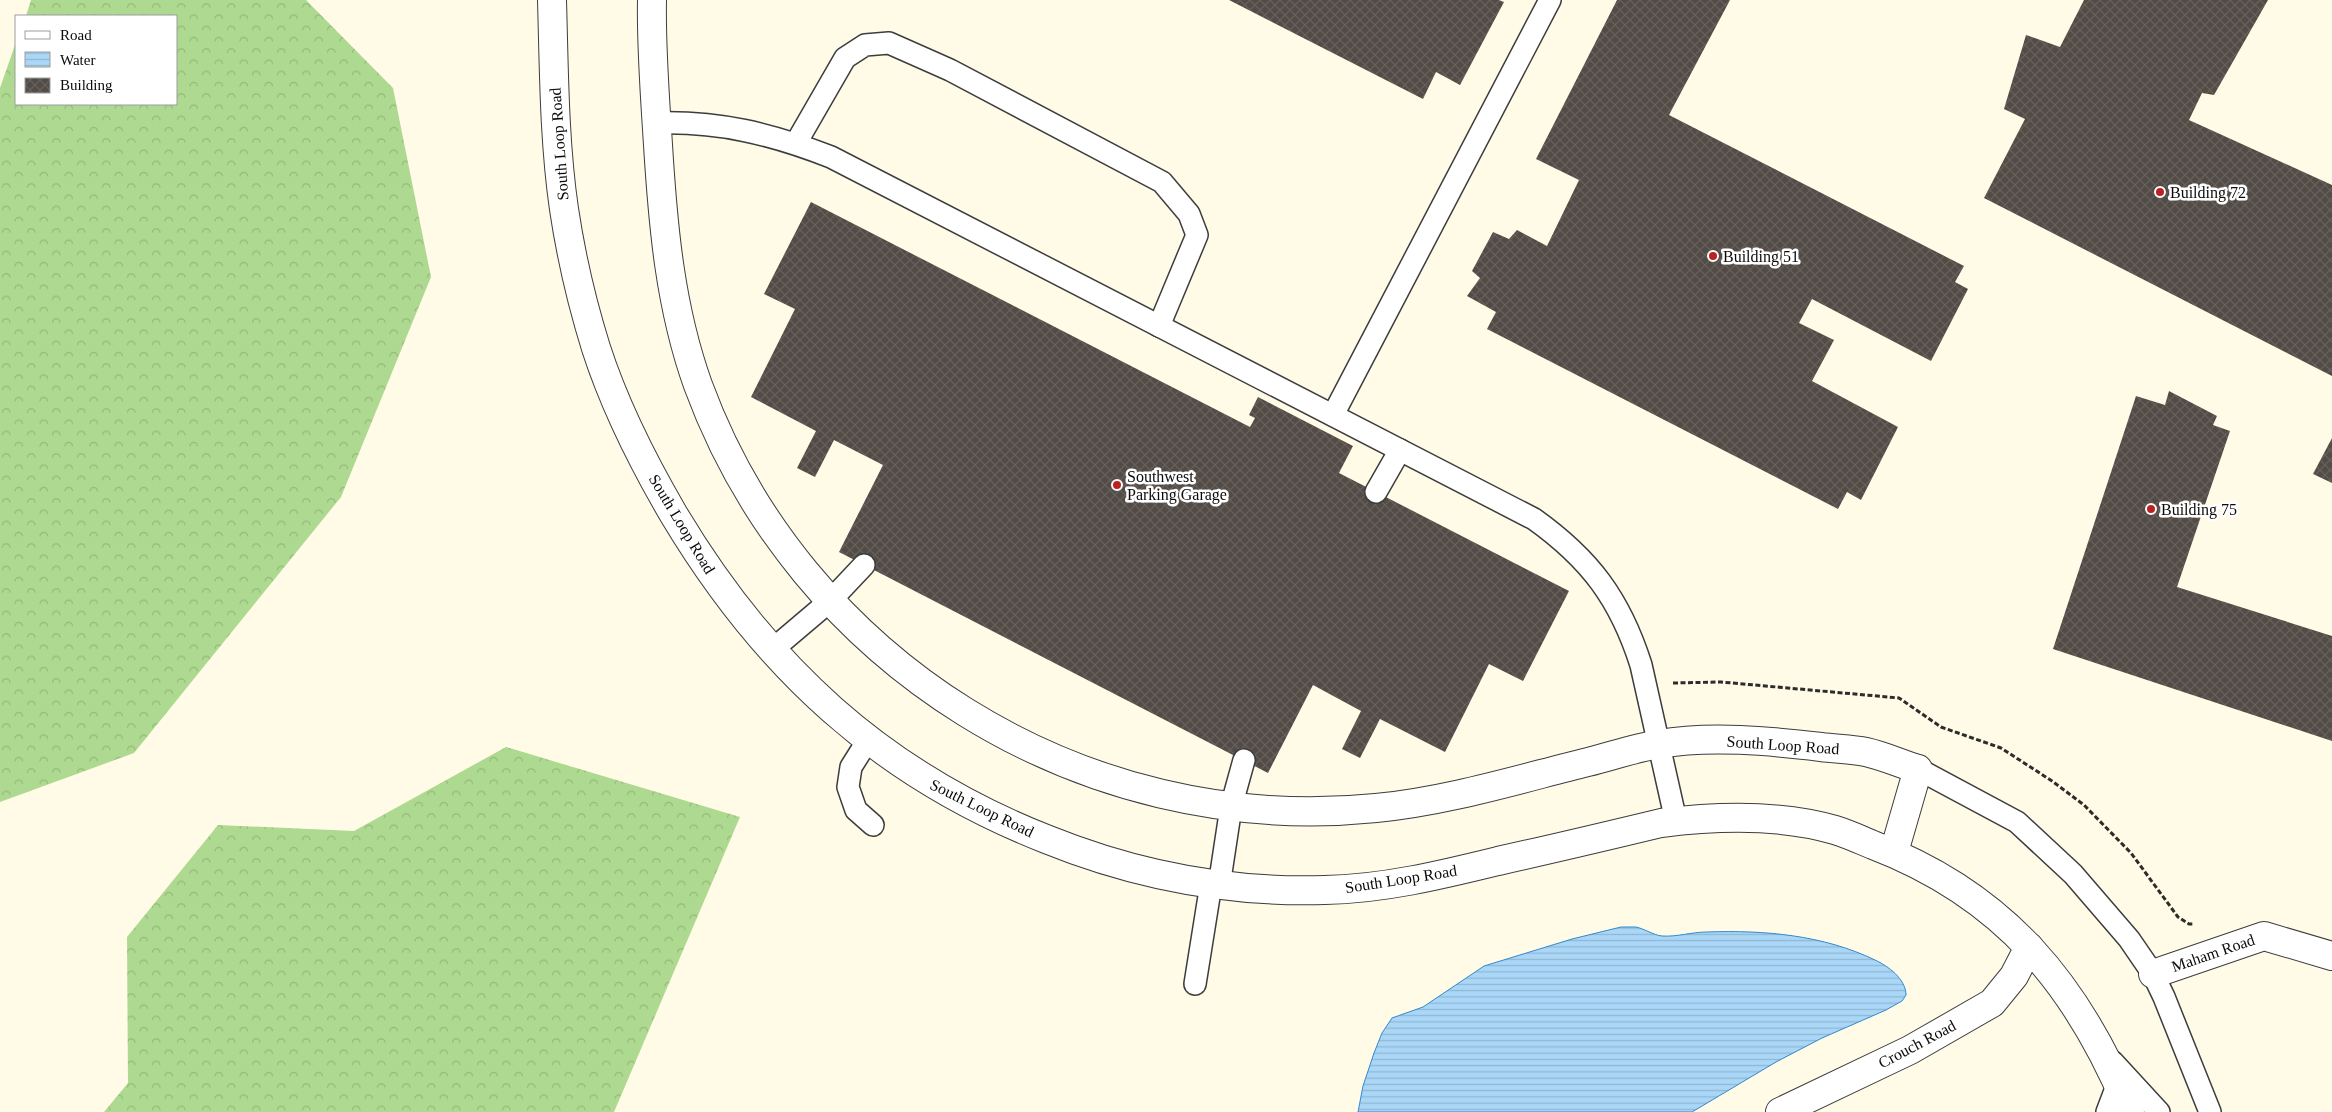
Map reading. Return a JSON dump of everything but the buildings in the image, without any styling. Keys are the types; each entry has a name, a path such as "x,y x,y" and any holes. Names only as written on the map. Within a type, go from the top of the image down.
{"street":[{"name":"South Loop Road","path":"552,0 556,96 564,207 574,264 597,351 622,417 667,502 715,580 772,650 822,701 868,740 923,779 971,807 1075,851 1126,867 1215,885 1255,889 1323,890 1397,884 1676,821 1742,818 1787,822 1834,830 1894,852 1949,880 1983,905 2029,946 2046,964 2065,990 2104,1053 2130,1112"},
{"name":"South Loop Road","path":"652,0 656,123 665,242 672,289 697,383 727,450 763,514 796,560 831,600 876,646 961,711 993,730 1045,755 1098,776 1168,796 1231,807 1284,812 1378,808 1461,794 1660,744 1690,740 1767,741 1866,752 1918,769"},
{"path":"1894,852 1918,769"},
{"name":"Maham Road","path":"2153,974 2264,936 2332,956"},
{"name":"Crouch Road","path":"1780,1112 1910,1050 1992,1003 2014,976 2029,946"}],"lane":[{"path":"1333,415 1550,0"},
{"path":"796,144 845,58 865,45 889,43 950,70 1162,182 1189,214 1197,235 1159,326"},
{"path":"656,123 693,122 725,126 796,144 830,157 1534,519 1558,536 1585,562 1605,588 1634,641 1660,744 1676,821"},
{"path":"1376,492 1400,450"},
{"path":"772,650 831,600 864,565"},
{"path":"868,740 851,767 848,787 856,810 873,825"},
{"path":"1195,984 1231,807 1244,760"},
{"path":"1918,769 2017,822 2073,874 2129,939 2153,974 2164,997 2210,1112"},
{"path":"2104,1053 2159,1112"},
{"path":"2107,1112 2118,1083"}],"green space":[{"path":"31,0 306,0 393,88 431,277 341,497 134,753 0,802 0,88 15,45 15,105 178,105 178,15 26,15"},
{"path":"506,747 740,817 614,1112 104,1112 128,1083 127,937 218,825 354,831"}],"water":[{"path":"1621,927 1636,927 1662,936 1701,932 1772,933 1835,945 1891,969 1900,978 1906,995 1902,1001 1886,1010 1822,1038 1776,1062 1692,1112 1358,1112 1363,1086 1374,1053 1382,1033 1392,1018 1423,1007 1484,966 1572,939"}],"place":[{"name":"Building 72","path":"2160,192"},
{"name":"Building 51","path":"1713,256"},
{"name":"Southwest Parking Garage","path":"1117,485"},
{"name":"Building 75","path":"2151,509"}]}
